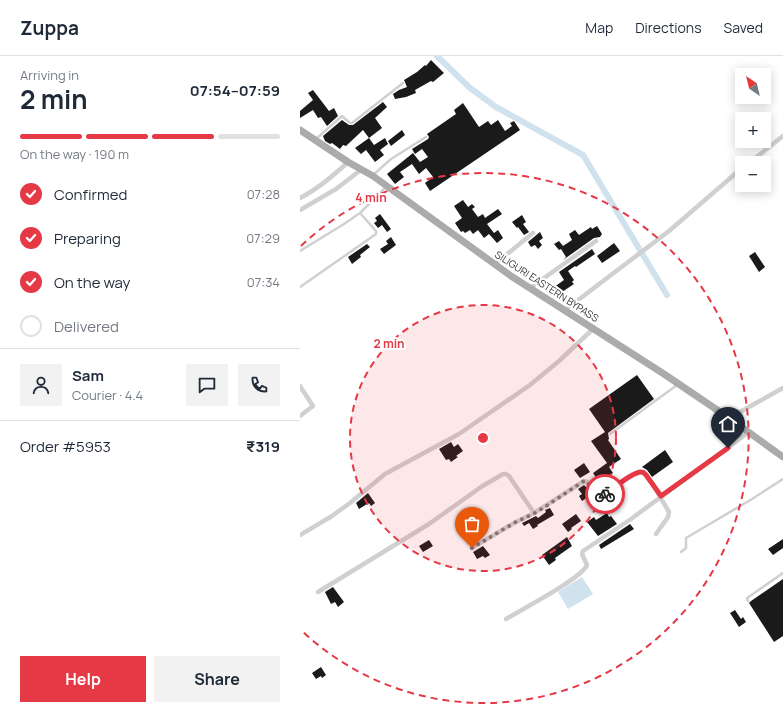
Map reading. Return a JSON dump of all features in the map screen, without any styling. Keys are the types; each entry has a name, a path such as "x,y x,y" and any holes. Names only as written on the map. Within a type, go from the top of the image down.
{"main road":[{"name":"SILIGURI EASTERN BYPASS","path":"300,130 348,162 362,169 388,186 495,264 679,384 783,457"}],"street":[{"path":"758,156 783,136"},
{"path":"300,198 321,186 348,162"},
{"path":"300,210 336,189 362,169"},
{"path":"565,310 669,231 735,174"},
{"path":"495,264 533,233"},
{"path":"530,288 596,241"},
{"path":"300,535 332,516 385,474 462,432 530,385 560,361 594,328"},
{"path":"300,386 313,405 312,408 300,416"},
{"path":"729,418 783,388"},
{"path":"506,619 566,584 582,572 587,565 582,554 583,551 631,519 748,432"},
{"path":"472,548 534,513 584,481 587,482 600,497 640,472 644,472 661,496 668,510 669,515 656,534"},
{"path":"318,592 429,524 481,486 502,474 509,476 534,513"}],"lane":[{"path":"315,140 341,117 344,117 352,123 403,83"},
{"path":"373,176 391,159 426,137"},
{"path":"300,251 360,213 388,186"},
{"path":"300,287 376,234 376,231 360,213"},
{"path":"610,434 679,384"},
{"path":"681,552 686,548 686,538 783,479"},
{"path":"748,601 747,598 783,573"}],"water":[{"path":"582,577 593,594 568,609 558,592"}],"building":[{"path":"431,60 444,73 433,82 431,81 415,90 416,93 395,99 393,94 407,87 404,80 425,65 426,66"},
{"path":"313,90 329,111 334,108 338,116 327,126 321,117 318,118 313,110 300,118 300,111 313,100 308,93"},
{"path":"383,102 387,107 375,118 382,128 369,138 363,130 346,146 343,145 340,149 332,143 330,144 325,141 323,136 342,120 349,125 353,125"},
{"path":"463,103 479,127 488,121 491,125 498,120 505,131 512,126 510,123 514,121 520,130 430,191 425,183 433,177 426,168 419,174 412,164 400,172 404,177 395,184 387,174 413,153 420,162 428,157 422,149 415,154 412,149 428,139 429,137 427,134 456,114 454,110"},
{"path":"402,130 405,135 391,146 388,141"},
{"path":"369,138 374,145 385,138 388,144 380,150 384,155 375,162 366,150 361,154 355,148"},
{"path":"463,200 468,207 472,204 475,207 472,209 478,217 483,214 485,218 498,209 502,214 487,224 494,233 498,230 503,238 497,243 489,234 484,238 478,230 473,234 470,230 465,233 463,231 461,232 455,223 462,218 454,206"},
{"path":"380,214 391,229 387,232 382,225 378,228 374,223 377,221 375,218"},
{"path":"522,215 526,222 523,224 529,232 524,235 512,222"},
{"path":"597,226 602,234 600,237 594,238 563,260 566,257 561,249 559,250 554,244 559,241 563,246 572,240 569,234 575,230 579,235 591,227 592,229"},
{"path":"540,232 543,238 539,241 542,245 538,249 535,245 531,247 528,242"},
{"path":"391,237 396,245 384,254 380,249 388,244 386,241"},
{"path":"614,243 620,251 602,263 597,256"},
{"path":"367,244 370,247 352,264 348,257"},
{"path":"592,249 595,254 568,271 574,280 572,282 574,284 558,297 550,290 564,280 559,272"},
{"path":"755,252 765,267 759,272 749,256"},
{"path":"637,375 654,399 608,433 608,440 621,459 609,467 613,473 599,482 593,473 607,463 591,441 605,432 589,409"},
{"path":"451,442 454,447 458,444 463,451 451,462 449,459 446,460 439,449"},
{"path":"665,450 673,462 652,477 647,470 642,467"},
{"path":"584,463 590,472 580,478 574,470"},
{"path":"584,485 592,494 582,501 579,496 582,494 578,489"},
{"path":"368,493 375,503 371,506 369,503 359,509 356,503"},
{"path":"550,508 554,515 533,529 529,523 524,526 522,523 536,516 538,518 546,512 545,510"},
{"path":"607,513 609,517 611,516 617,524 598,536 587,522 594,517 596,520"},
{"path":"576,514 581,521 568,532 562,524"},
{"path":"630,524 634,529 601,549 599,545"},
{"path":"567,537 572,546 555,558 556,560 549,565 542,555"},
{"path":"783,539 783,548 773,555 768,549"},
{"path":"429,540 433,546 423,552 419,546"},
{"path":"483,546 490,555 485,558 483,556 477,559 473,552"},
{"path":"783,579 783,636 774,642 749,603"},
{"path":"333,587 344,602 338,607 335,602 331,604 325,592"},
{"path":"735,610 741,619 743,617 746,622 739,627 730,613"},
{"path":"321,667 326,675 322,678 321,676 316,679 312,673"}],"waterway":[{"path":"437,56 470,88 496,107 583,155 667,295"}],"way so far":[{"path":"472,548 514,523 537,512 584,481 587,482 598,497 605,494"}],"route":[{"path":"605,494 636,473 644,472 661,496 728,448"}]}
